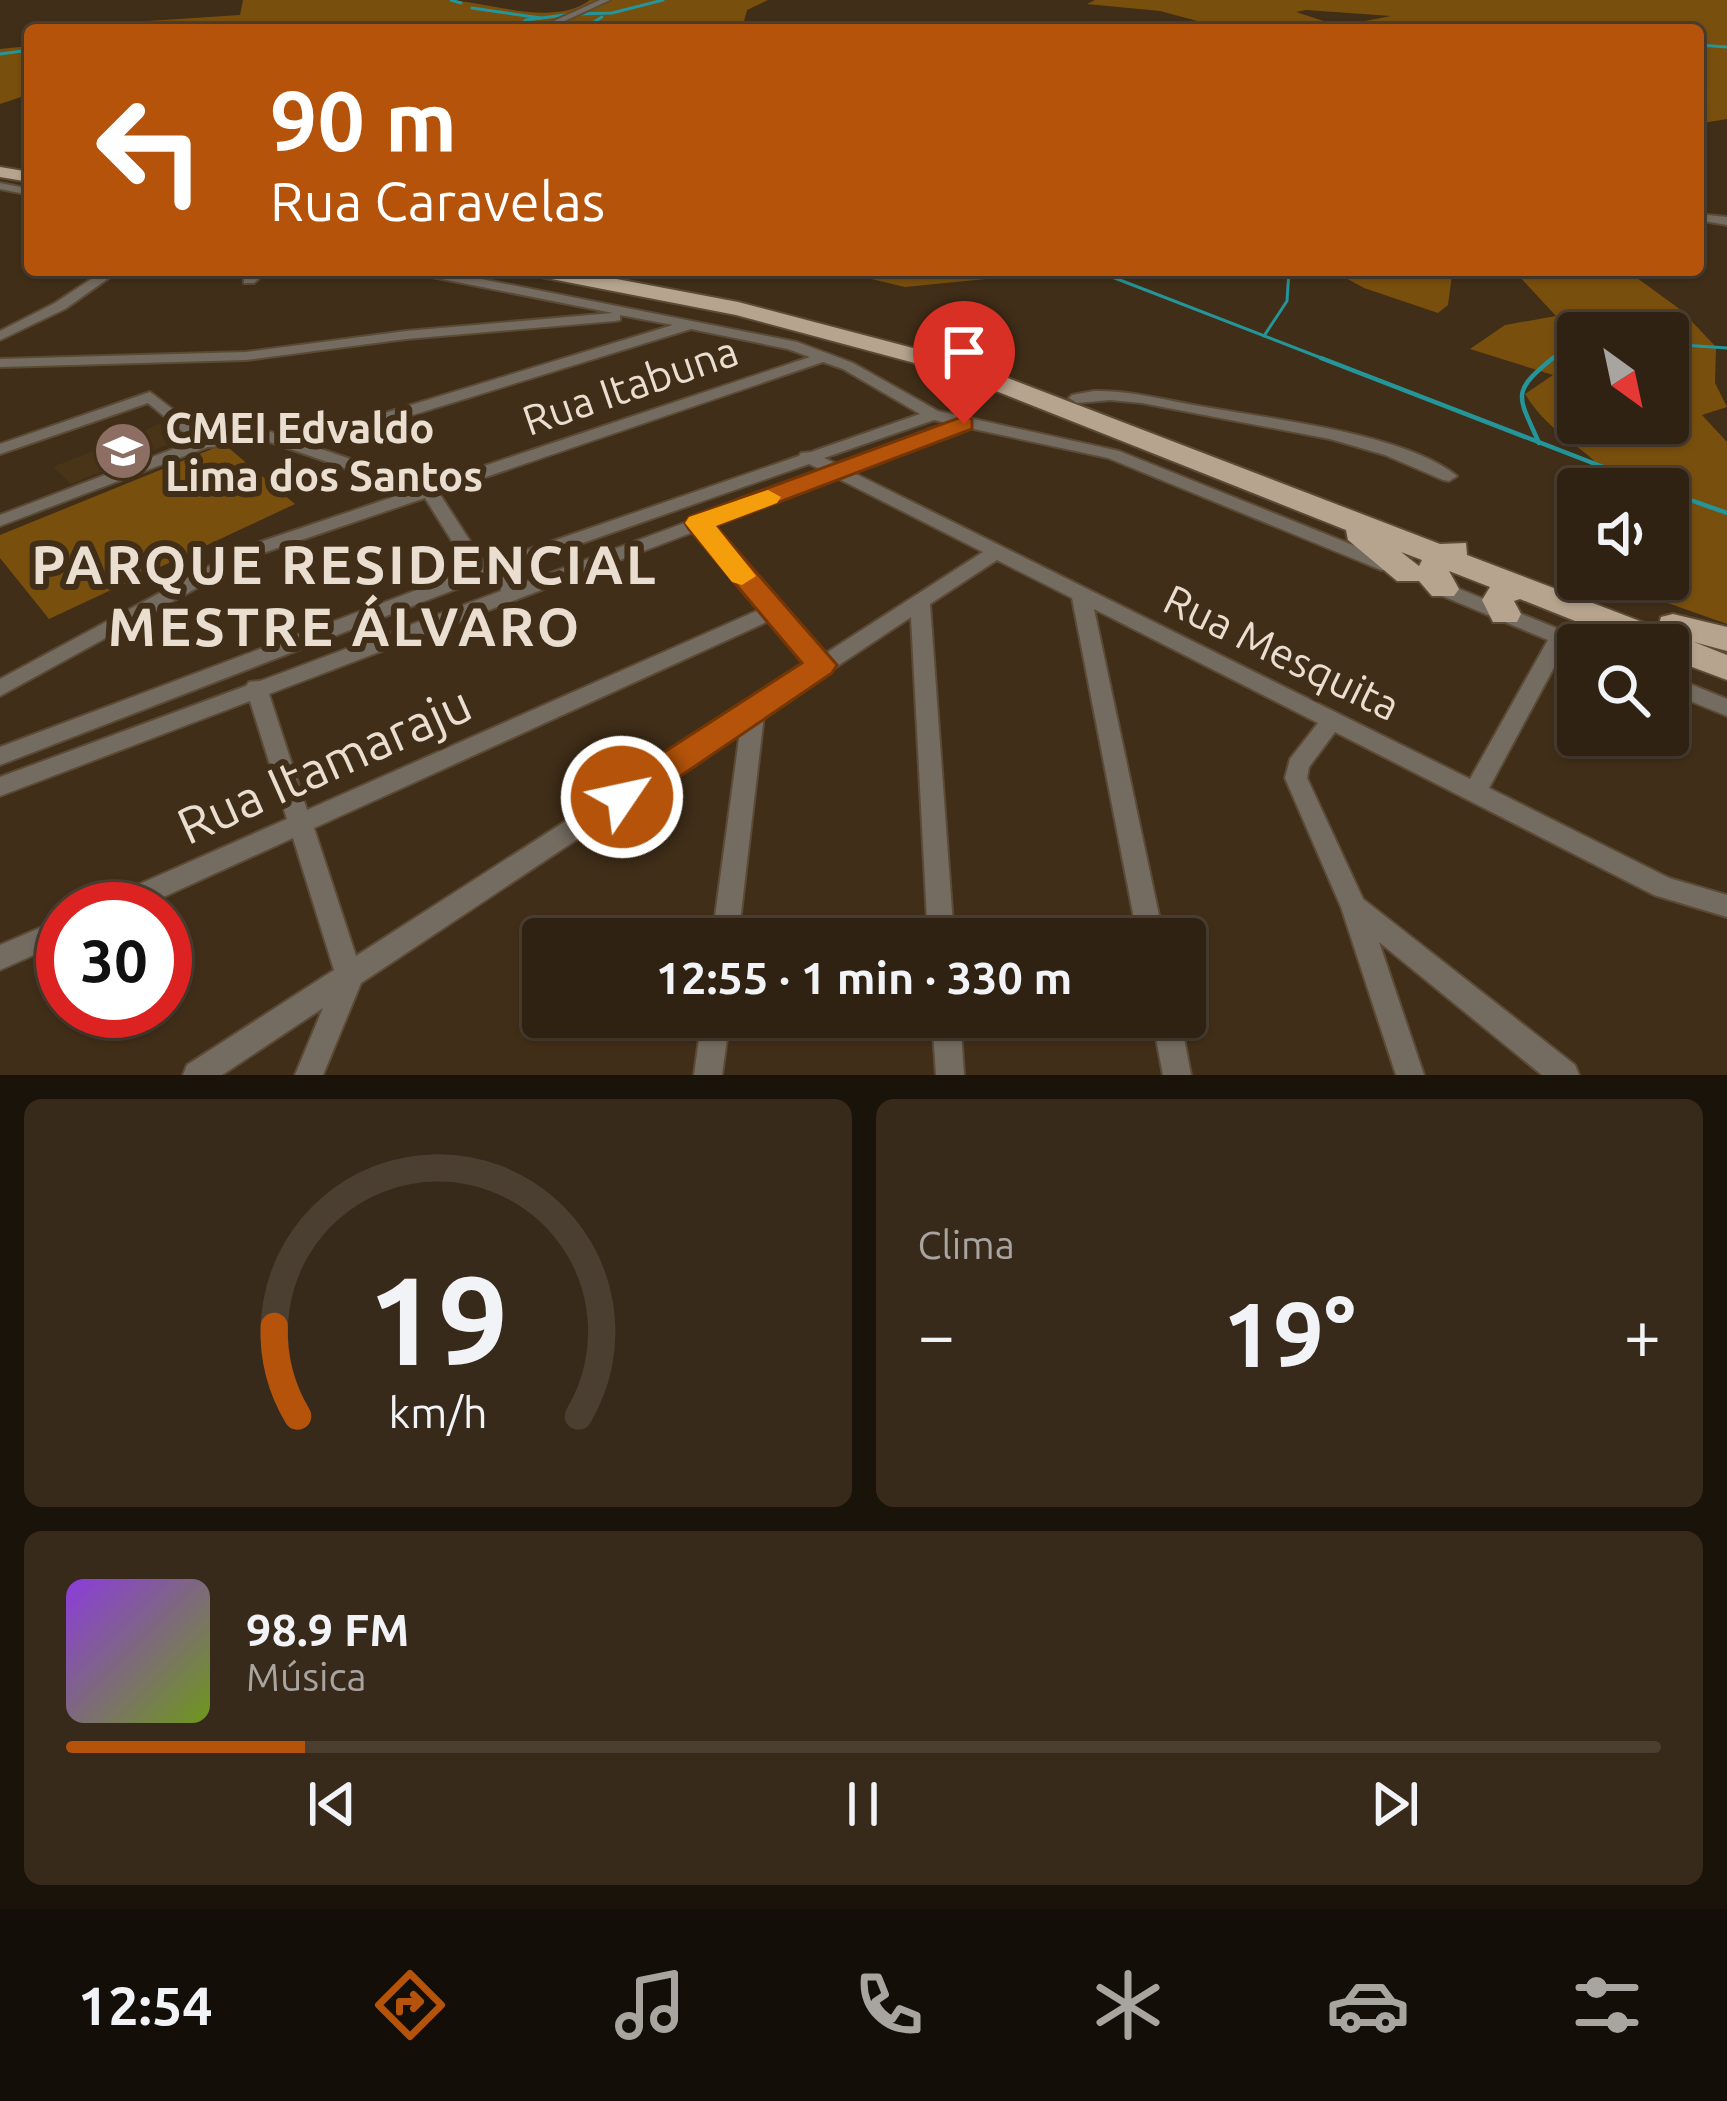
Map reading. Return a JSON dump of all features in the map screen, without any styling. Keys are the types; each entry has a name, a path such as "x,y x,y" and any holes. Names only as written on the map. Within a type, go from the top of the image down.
{"main road":[{"path":"567,276 739,309 934,361 1336,513 1512,587 1673,625 1727,643"},
{"path":"614,276 906,340 1077,398 1512,587 1727,668"},
{"path":"1336,513 1408,574"},
{"path":"1440,555 1432,573 1443,589"}],"street":[{"path":"552,24 606,0"},
{"path":"0,336 60,306 105,276"},
{"path":"249,280 254,276"},
{"path":"446,276 694,324 826,356 933,415 1113,454 1443,589 1512,587 1557,630"},
{"path":"0,363 246,356 406,335 638,315"},
{"path":"298,445 694,324"},
{"name":"Rua Itabuna","path":"0,688 228,560 826,356"},
{"path":"1077,398 1119,394 1334,433 1381,446 1449,476"},
{"path":"0,449 150,397 205,442"},
{"path":"0,756 479,570 933,415"},
{"path":"0,787 964,424"},
{"path":"0,434 32,437"},
{"path":"0,521 205,442 249,436 298,445 430,492 479,570 506,575 511,592"},
{"name":"Rua Mesquita","path":"807,456 1663,887 1727,906"},
{"path":"699,523 821,665"},
{"path":"197,1075 996,551"},
{"path":"479,570 471,590 484,603"},
{"path":"1082,598 1147,918"},
{"path":"920,600 940,918"},
{"name":"Rua Itamaraju","path":"171,882 772,611"},
{"path":"1475,791 1557,660"},
{"path":"256,687 350,977 309,1075"},
{"path":"1689,692 1727,708"},
{"path":"728,918 754,708"},
{"path":"1332,720 1298,766 1296,778 1354,907 1410,1075"},
{"path":"1354,907 1564,1075"},
{"path":"0,958 36,942"},
{"path":"708,1075 713,1038"},
{"path":"947,1038 950,1075"},
{"path":"1170,1038 1177,1075"}],"shaded area":[{"path":"243,0 446,0 539,13 575,8 590,0 768,0 747,10 743,24 133,24 240,15"},
{"path":"1095,0 1727,0 1727,119 1704,123 1704,24 1368,24 1360,22 1391,16 1306,10 1296,12 1333,24 1209,24 1160,11 1087,4"},
{"path":"24,47 24,96 0,104 0,49"},
{"path":"795,276 984,276 986,279 905,287 863,277"},
{"path":"1342,276 1452,276 1448,305 1438,313"},
{"path":"1519,276 1634,276 1683,312 1557,312 1557,430 1525,394 1553,375 1470,349 1505,325 1556,316"},
{"path":"1689,318 1716,347 1715,383 1727,407 1702,415 1727,442 1727,624 1659,600 1689,600 1689,468 1601,468 1574,444 1689,444"},
{"name":"CMEI Edvaldo Lima dos Santos","path":"172,419 191,435 71,484 53,467"},
{"path":"224,444 295,504 49,619 0,558 0,535"}],"waterway":[{"path":"451,0 461,3"},
{"path":"577,14 612,13 663,0"},
{"path":"472,8 541,18"},
{"path":"521,24 572,14"},
{"path":"591,24 602,17"},
{"path":"1704,45 1727,47"},
{"path":"0,54 24,51"},
{"path":"1109,276 1264,336"},
{"path":"1264,336 1287,301 1289,276"},
{"path":"1264,336 1329,361"},
{"path":"1689,345 1727,348"},
{"path":"1549,361 1557,354"},
{"path":"1321,358 1539,442"},
{"path":"1539,442 1522,396 1530,379 1553,358"},
{"path":"1539,442 1606,468"},
{"path":"1689,499 1727,513"}],"slow traffic":[{"path":"742,576 699,523 768,497"}],"place":[{"name":"CMEI Edvaldo Lima dos Santos","path":"123,451"}],"district":[{"name":"PARQUE RESIDENCIAL MESTRE ÁLVARO","path":"345,595"}],"route":[{"path":"622,797 821,665 699,523 964,424"}]}
